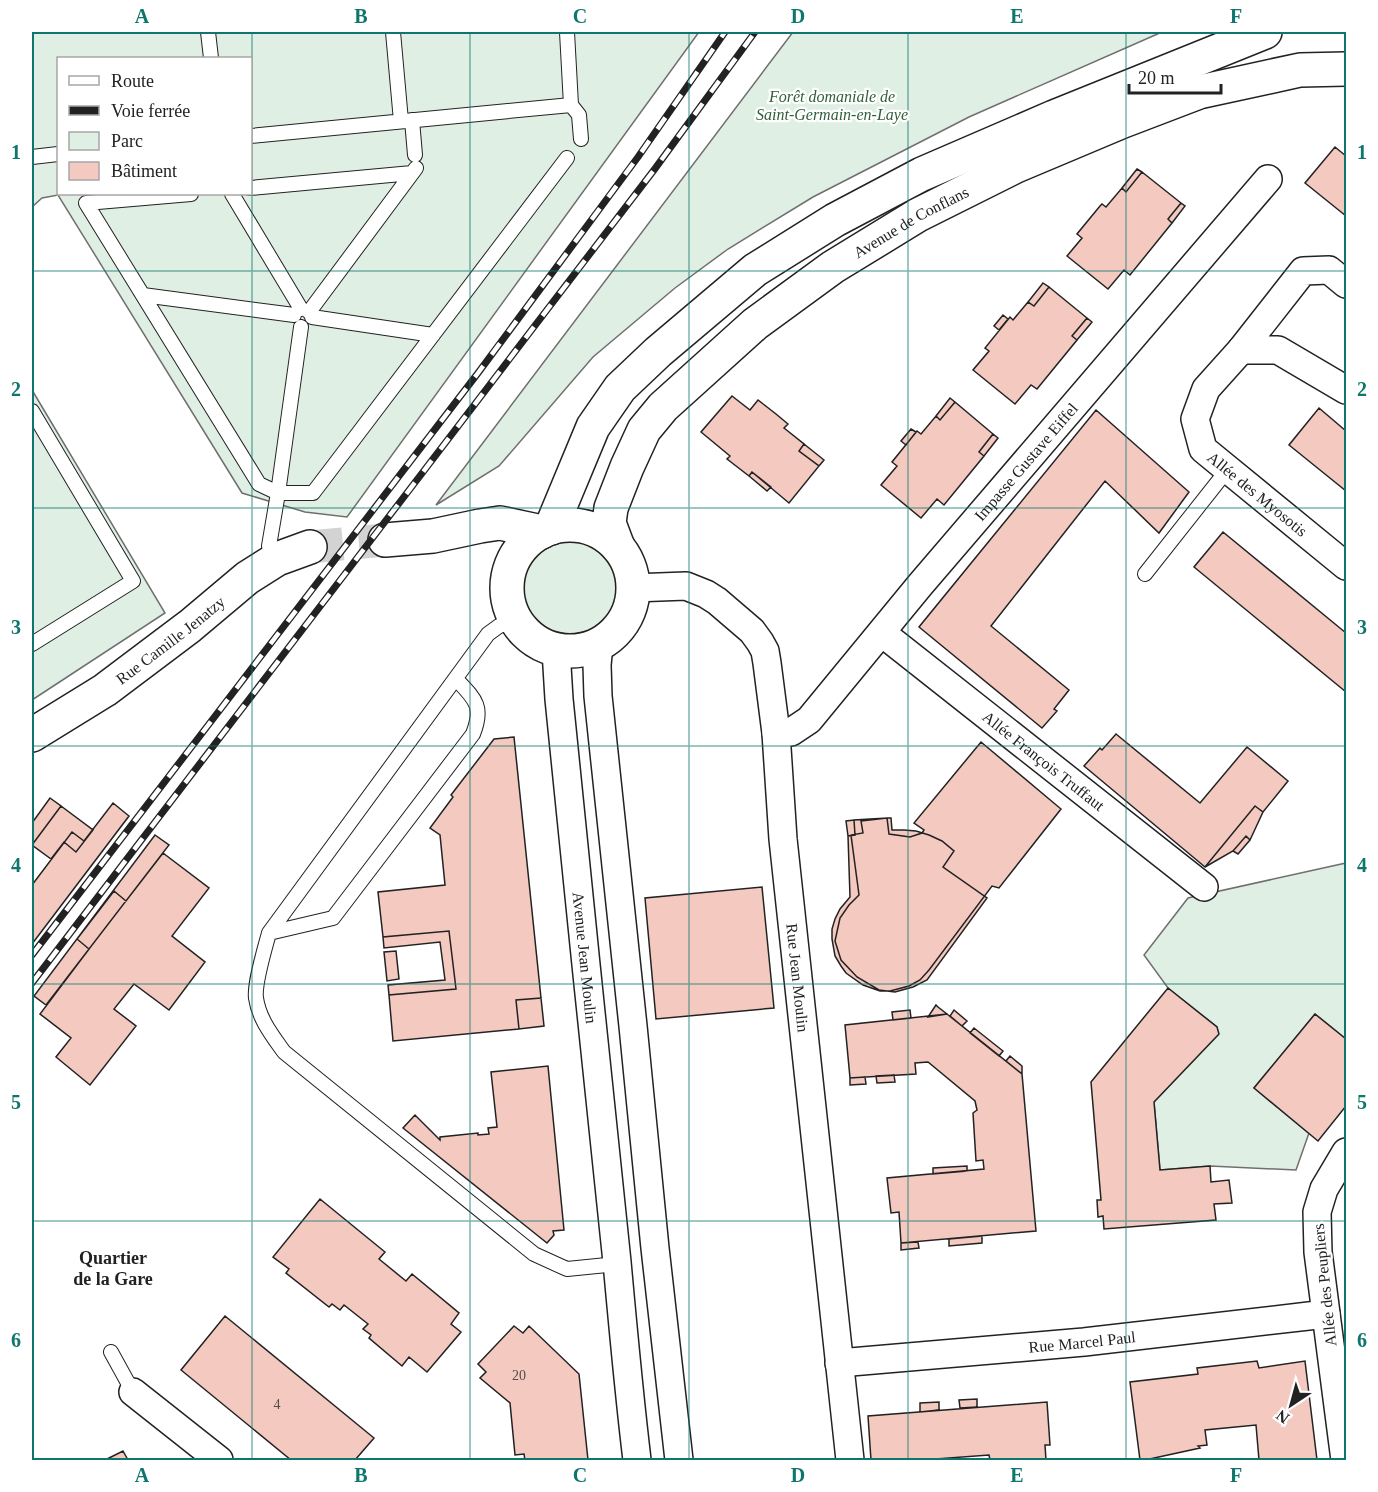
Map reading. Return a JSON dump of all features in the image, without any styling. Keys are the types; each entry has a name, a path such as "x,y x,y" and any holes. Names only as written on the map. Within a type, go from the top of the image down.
{"street":[{"name":"Avenue de Conflans","path":"546,530 593,427 620,388 658,352 755,270 835,220 922,174 1054,117 1265,32"},
{"name":"Avenue de Conflans","path":"618,547 609,523 611,508 644,430 663,407 755,324 833,267 918,215 1016,166 1123,121 1199,92 1300,70 1347,69"},
{"name":"Impasse Gustave Eiffel","path":"776,733 791,732 809,720 928,576 1268,179"},
{"name":"Allée des Myosotis","path":"1347,284 1329,270 1303,271 1241,350 1206,389 1195,419 1203,449 1347,566"},
{"path":"1241,350 1278,350 1347,390"},
{"path":"385,540 433,536 500,524 546,530 580,526 594,530 607,537 618,547 629,566 633,588 629,611 624,621 618,630 599,645 578,651 556,650 531,639 515,621 509,606 508,573 515,556 527,542 546,530"},
{"name":"Rue Camille Jenatzy","path":"32,735 105,690 190,626 247,578 277,559 310,547"},
{"name":"Rue Jean Moulin","path":"633,588 686,586 706,594 752,631 765,651 768,663 776,733 783,839 850,1461"},
{"name":"Allée François Truffaut","path":"882,633 1204,887"},
{"path":"599,645 598,696 679,1461"},
{"name":"Avenue Jean Moulin","path":"556,650 628,1392 637,1461"},
{"name":"Allée des Peupliers","path":"1345,1456 1317,1252 1317,1212 1324,1189 1347,1152"},
{"path":"617,1264 656,1257"},
{"name":"Rue Marcel Paul","path":"839,1364 1084,1342 1326,1314"},
{"path":"133,1392 219,1461"}],"lane":[{"path":"208,32 211,57"},
{"path":"304,313 414,165 393,32"},
{"path":"567,32 571,105 579,115 581,139"},
{"path":"252,136 571,105"},
{"path":"32,157 53,155"},
{"path":"164,195 82,198 259,484 278,493 313,493 567,158"},
{"path":"252,188 414,165"},
{"path":"233,195 309,324 301,327 269,546"},
{"path":"142,295 304,313 433,335"},
{"path":"32,411 133,581 32,644"},
{"path":"1145,574 1228,469"},
{"path":"515,621 499,626 488,634 269,933 255,997 265,1027 284,1052 534,1254 567,1269 617,1264"},
{"path":"269,933 333,918 473,734 478,711 475,698 456,679"},
{"path":"111,1352 133,1392"}],"green space":[{"path":"32,32 699,32 347,517 305,512 242,493 58,195 42,198 32,207"},
{"name":"Forêt domaniale de Saint-Germain-en-Laye","path":"793,32 1162,32 969,117 813,197 728,249 675,288 593,357 499,466 436,505"},
{"path":"32,390 165,613 32,700"},
{"path":"570,540 588,544 603,554 613,569 617,587 613,605 603,620 588,630 570,634 552,630 537,620 527,605 523,587 527,569 537,554 552,544"},
{"path":"1346,863 1346,1039 1315,1014 1254,1088 1309,1133 1296,1170 1210,1166 1160,1170 1154,1102 1218,1034 1217,1027 1168,988 1144,955 1188,898"}],"building":[{"path":"1335,147 1346,156 1346,216 1305,183"},
{"path":"1137,169 1142,172 1126,192 1122,188"},
{"path":"1142,172 1181,203 1168,219 1172,223 1130,275 1124,270 1108,289 1067,256 1082,238 1077,234 1100,206 1102,204 1106,207 1122,188 1126,192"},
{"path":"1181,203 1185,206 1172,223 1168,219"},
{"path":"1043,283 1049,287 1034,306 1028,302"},
{"path":"1049,287 1087,318 1072,336 1077,340 1037,389 1031,385 1015,404 973,370 989,351 985,348 1010,317 1013,320 1028,302 1034,306"},
{"path":"1003,315 1008,319 999,330 994,326"},
{"path":"1087,318 1092,322 1077,340 1072,336"},
{"path":"732,396 750,410 758,400 776,414 788,424 784,428 804,444 799,451 819,466 789,503 752,472 749,476 727,459 730,456 701,432"},
{"path":"950,398 955,402 940,420 936,416"},
{"path":"955,402 993,434 979,452 984,456 944,505 937,499 921,518 881,485 897,466 892,462 917,431 921,434 936,416 940,420"},
{"path":"1319,408 1346,431 1346,491 1289,445"},
{"path":"1096,410 1189,492 1159,533 1105,481 991,626 1069,690 1054,709 1057,711 1042,728 919,627"},
{"path":"911,429 916,432 906,445 901,441"},
{"path":"993,434 998,438 984,456 979,452"},
{"path":"804,444 824,460 819,466 799,451"},
{"path":"752,472 771,487 767,491 749,476"},
{"path":"1223,532 1346,633 1346,692 1194,567"},
{"path":"1116,734 1200,803 1247,747 1288,781 1263,812 1255,806 1205,867 1084,766"},
{"path":"514,737 541,998 516,1000 519,1029 393,1041 389,995 456,989 449,931 383,937 378,892 445,885 440,835 430,828 453,797 451,795 494,739"},
{"path":"981,742 1061,809 999,888 992,886 920,980 909,986 890,991 880,991 863,985 846,973 841,966 835,956 832,939 835,919 850,897 848,836 855,835 854,820 887,818 889,834 910,837 922,833 924,830 914,823"},
{"path":"50,798 61,806 32,845 32,823"},
{"path":"113,803 129,816 32,944 32,885 72,832 84,841"},
{"path":"61,806 93,830 76,852 64,842 51,859 32,845"},
{"path":"1255,806 1263,812 1250,840 1246,836 1233,851 1205,867"},
{"path":"891,818 892,830 916,831 929,835 942,841 954,851 943,867 987,898 927,980 895,992 879,990 857,977 841,960 835,941 840,918 859,895 851,835 863,833 861,821"},
{"path":"854,820 855,835 848,836 846,821"},
{"path":"155,835 169,845 46,1005 34,996"},
{"path":"1246,836 1250,840 1238,854 1233,851"},
{"path":"163,853 209,888 172,936 205,962 169,1010 134,984 114,1009 136,1026 90,1085 56,1057 71,1038 40,1014 89,949 77,939 114,891 126,901"},
{"path":"762,887 774,1008 656,1019 645,898"},
{"path":"449,931 456,989 389,995 388,985 445,980 440,942 384,948 383,937"},
{"path":"396,951 399,979 387,981 384,952"},
{"path":"1168,988 1217,1027 1219,1034 1154,1102 1160,1170 1210,1166 1211,1182 1229,1180 1232,1203 1214,1204 1216,1220 1104,1229 1103,1216 1098,1217 1097,1200 1101,1200 1091,1082"},
{"path":"541,998 544,1026 519,1029 516,1000"},
{"path":"936,1005 947,1014 928,1017"},
{"path":"910,1010 911,1018 893,1020 892,1012"},
{"path":"954,1010 967,1021 962,1026 950,1016"},
{"path":"947,1014 1022,1074 1036,1231 901,1243 899,1212 891,1213 887,1178 984,1169 983,1160 976,1161 973,1113 977,1110 975,1101 928,1062 915,1063 916,1074 850,1078 845,1025"},
{"path":"1315,1014 1346,1039 1346,1106 1318,1141 1254,1088"},
{"path":"974,1028 1003,1051 999,1056 970,1033"},
{"path":"1010,1056 1022,1066 1022,1074 1006,1061"},
{"path":"548,1066 564,1230 553,1231 554,1235 547,1243 403,1128 415,1115 440,1140 440,1137 489,1134 488,1128 497,1127 491,1072"},
{"path":"894,1075 895,1082 877,1083 876,1076"},
{"path":"865,1077 866,1084 850,1085 850,1078"},
{"path":"967,1166 967,1171 933,1174 933,1168"},
{"path":"320,1199 385,1252 379,1259 406,1281 412,1274 459,1313 451,1324 461,1332 427,1372 409,1357 402,1366 369,1338 371,1335 363,1329 368,1324 344,1305 340,1310 332,1304 329,1307 286,1273 289,1269 273,1257"},
{"path":"982,1236 982,1243 949,1246 949,1239"},
{"path":"918,1242 919,1248 901,1250 901,1243"},
{"path":"225,1316 374,1438 355,1460 291,1460 181,1370"},
{"path":"514,1326 523,1333 529,1326 579,1374 588,1460 525,1460 524,1454 515,1455 510,1403 480,1378 486,1372 478,1364"},
{"path":"1257,1361 1259,1368 1305,1361 1317,1460 1259,1460 1256,1425 1205,1430 1207,1445 1140,1460 1130,1382 1198,1374 1197,1368"},
{"path":"977,1399 977,1407 960,1408 959,1400"},
{"path":"939,1402 939,1410 920,1412 920,1403"},
{"path":"1047,1402 1050,1445 1045,1445 1046,1460 990,1460 989,1455 922,1460 871,1460 868,1416"},
{"path":"123,1451 128,1460 105,1460"}],"tunnel":[{"path":"310,547 385,540"}],"railway":[{"path":"32,955 478,373 638,157 725,32"},
{"path":"32,983 654,170 755,32"}],"district":[{"name":"Quartier de la Gare","path":"113,1268"}]}
